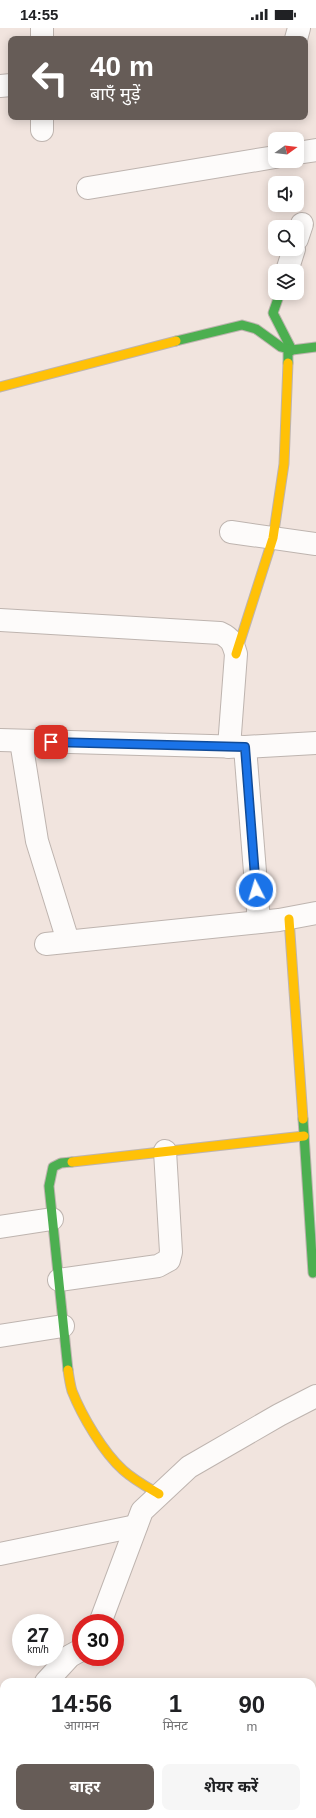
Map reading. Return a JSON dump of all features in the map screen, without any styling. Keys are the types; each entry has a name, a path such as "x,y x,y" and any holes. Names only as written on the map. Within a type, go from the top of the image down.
{"street":[{"path":"304,152 316,150"},
{"path":"88,188 268,157"},
{"path":"278,300 273,313 292,350"},
{"path":"0,387 229,327 242,326 256,328 282,347 292,350 316,347"},
{"path":"236,654 273,538 284,464 288,353 292,350"},
{"path":"231,532 316,544"},
{"path":"0,620 220,633 229,637 234,644 236,654 237,747 259,922"},
{"path":"68,941 37,841 10,741 237,747 316,743"},
{"path":"46,944 289,919 316,913"},
{"path":"289,919 313,1273"},
{"path":"159,1494 130,1476 118,1465 109,1453 80,1407 72,1389 67,1366 45,1329 59,1280 40,1220 53,1167 61,1163 304,1136"},
{"path":"59,1280 158,1266 169,1260 171,1252 165,1151"},
{"path":"0,1227 40,1220"},
{"path":"0,1336 45,1329"},
{"path":"103,1614 142,1510 189,1467 279,1415 316,1396"},
{"path":"0,1554 136,1526"},
{"path":"50,1678 72,1657"}],"traffic: fast":[{"path":"278,300 273,313 292,350 288,353 288,363"},
{"path":"176,341 242,325 256,329 281,347 292,350 316,347"},
{"path":"303,1119 313,1273"},
{"path":"68,1370 49,1186 53,1167 61,1163 72,1162"}],"traffic: slow":[{"path":"0,387 176,341"},
{"path":"236,654 273,538 284,464 288,363"},
{"path":"289,919 303,1119"},
{"path":"72,1162 304,1136"},
{"path":"68,1370 71,1388 76,1401 87,1422 108,1454 123,1470 159,1494"}],"route":[{"path":"51,742 245,747 256,890"}]}
